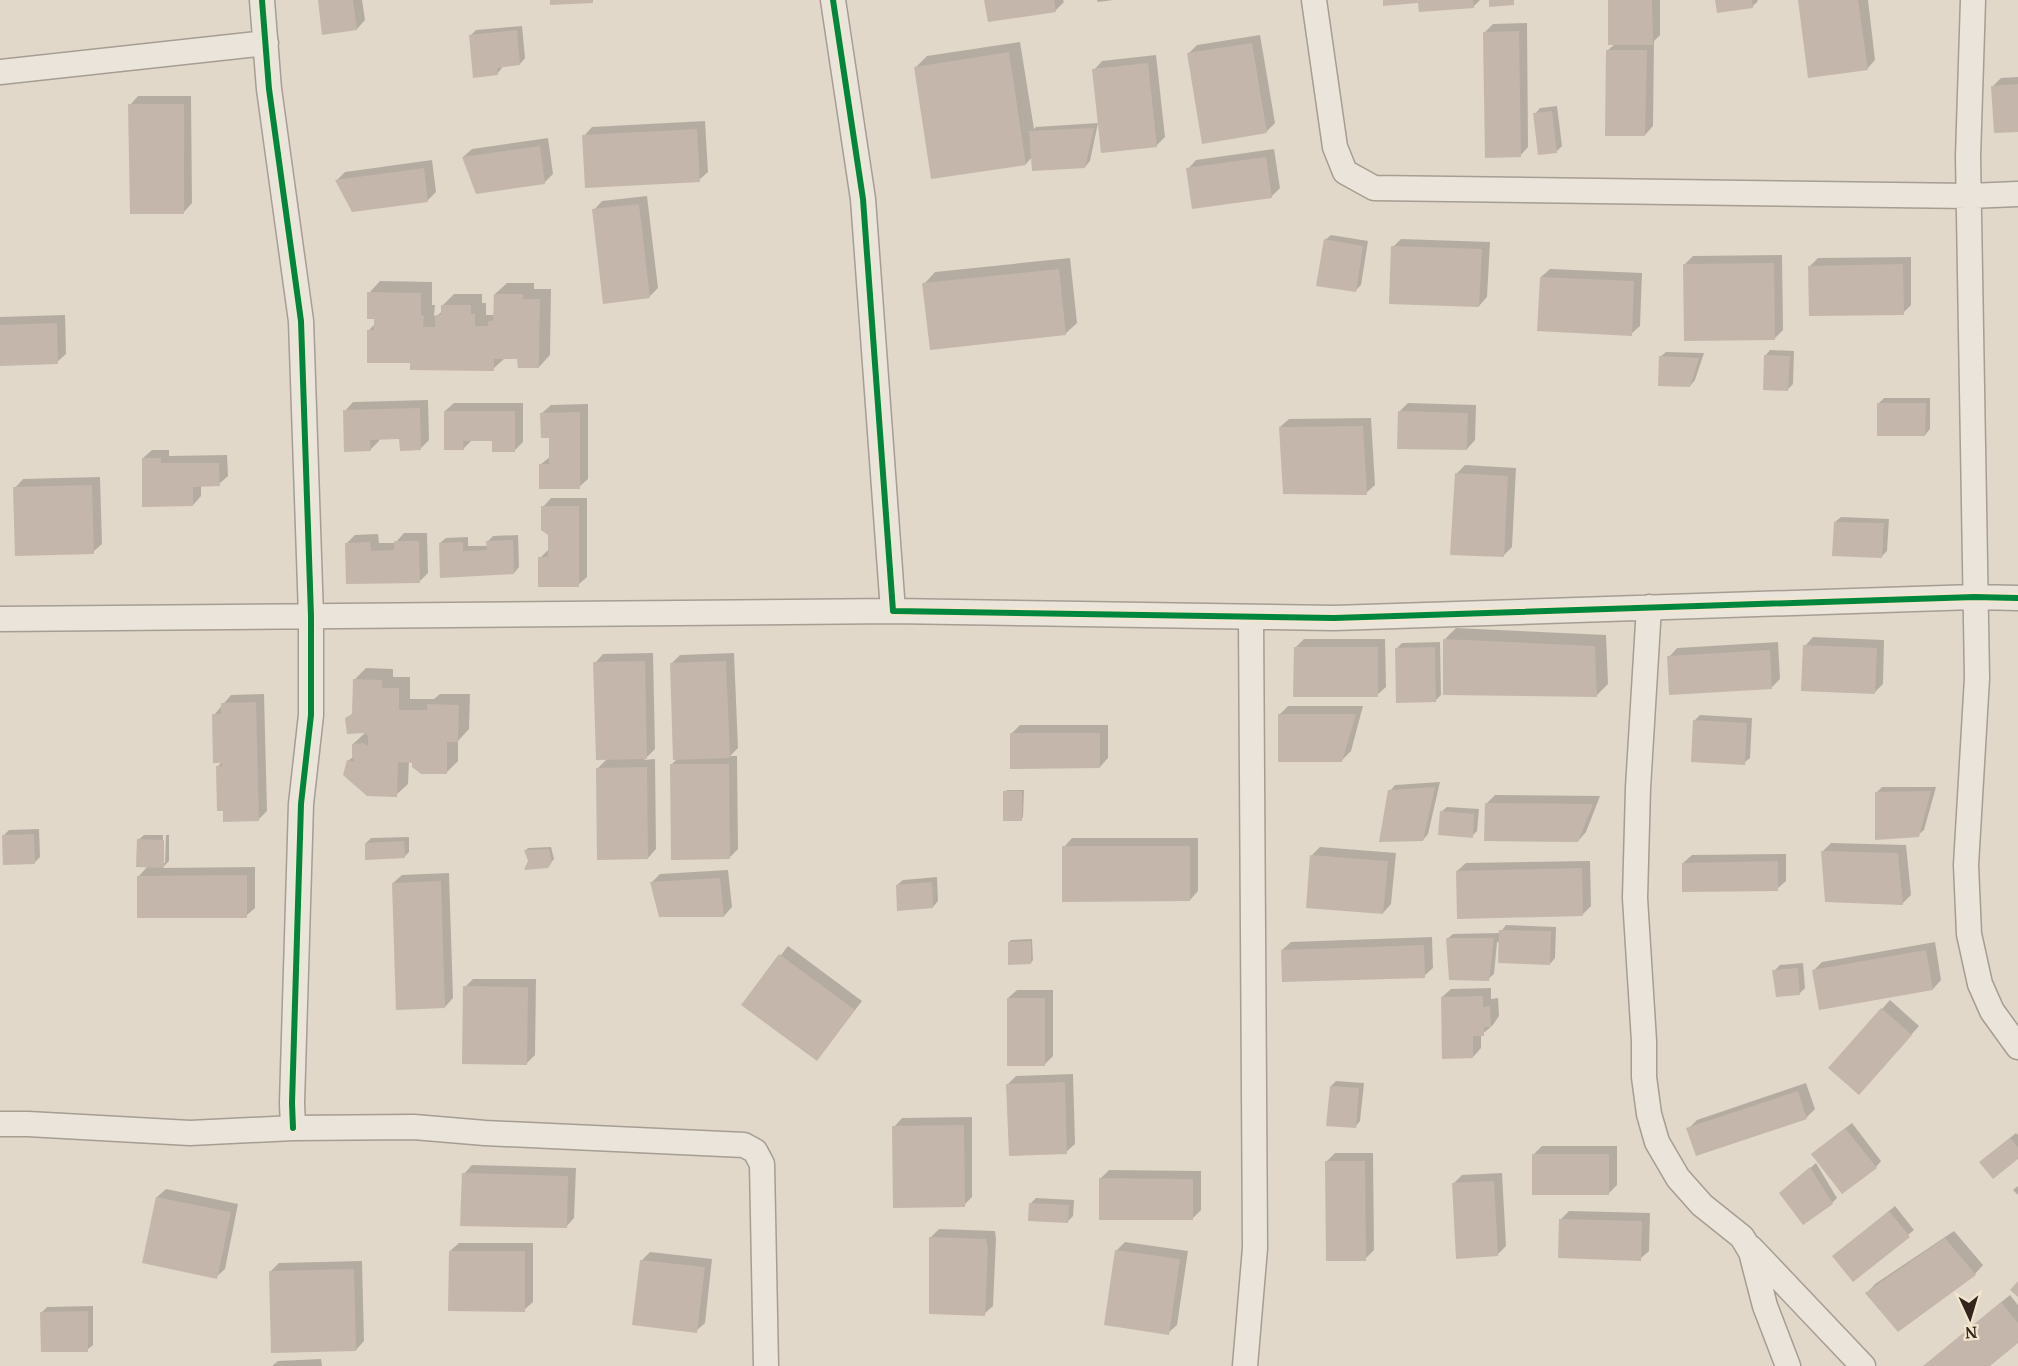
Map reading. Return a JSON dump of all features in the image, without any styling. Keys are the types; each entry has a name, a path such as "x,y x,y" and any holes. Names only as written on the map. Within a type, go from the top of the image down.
{"street":[{"path":"262,0 270,89 301,321 310,616 310,715 301,804 293,1128"},
{"path":"833,0 863,199 893,611"},
{"path":"1314,0 1335,147 1346,172 1374,188 2018,194"},
{"path":"1973,0 1968,157 1977,678 1966,865 1969,934 1980,984 1992,1011 2018,1047"},
{"path":"0,72 266,43"},
{"path":"0,619 893,611 1251,618 1356,617 1974,597 2018,598"},
{"path":"1649,607 1638,788 1635,898 1643,1019 1644,1077 1649,1114 1657,1142 1678,1178 1702,1205 1742,1237 1863,1366"},
{"path":"1245,1366 1255,1248 1251,618"},
{"path":"0,1124 190,1133 293,1128 414,1127 485,1133 744,1145 755,1151 762,1164 766,1366"},
{"path":"1742,1237 1751,1252 1765,1306 1788,1366"}],"building":[{"path":"318,0 353,0 357,30 322,35"},
{"path":"550,0 593,0 593,3 550,5"},
{"path":"984,0 1054,0 1056,12 988,22"},
{"path":"1383,0 1473,0 1474,8 1419,12 1418,3 1383,6"},
{"path":"1489,0 1514,0 1514,5 1489,7"},
{"path":"1608,0 1652,0 1653,45 1608,45"},
{"path":"1715,0 1752,0 1753,8 1717,13"},
{"path":"1798,0 1858,0 1868,70 1808,78"},
{"path":"517,30 520,65 497,68 498,75 473,78 469,35"},
{"path":"1519,31 1521,157 1485,158 1483,32"},
{"path":"1252,43 1267,133 1202,144 1187,53"},
{"path":"1606,50 1647,50 1645,136 1605,136"},
{"path":"1009,52 1026,165 931,179 914,67"},
{"path":"1148,63 1157,147 1101,153 1092,69"},
{"path":"2018,84 2018,132 1994,133 1991,86"},
{"path":"128,104 184,104 184,214 130,214"},
{"path":"1552,111 1557,153 1538,155 1533,113"},
{"path":"1094,128 1085,168 1032,171 1029,131"},
{"path":"697,129 700,182 585,188 582,135"},
{"path":"540,146 545,184 476,194 462,157"},
{"path":"1266,157 1272,198 1192,209 1186,168"},
{"path":"424,168 428,202 352,212 335,180"},
{"path":"639,204 650,298 603,304 592,209"},
{"path":"1324,239 1363,246 1356,292 1316,286"},
{"path":"1391,246 1482,249 1479,307 1389,304"},
{"path":"1774,263 1775,340 1684,341 1683,264"},
{"path":"1903,264 1904,315 1809,316 1808,266"},
{"path":"1059,269 1066,335 930,350 922,283"},
{"path":"1540,277 1634,281 1632,336 1537,331"},
{"path":"367,292 421,293 423,327 435,327 435,315 441,315 441,305 471,305 471,314 475,314 475,326 488,326 488,321 493,321 494,294 523,294 523,299 540,299 539,368 518,368 517,359 494,359 494,371 410,370 410,363 367,363 367,330 374,330 374,319 367,319"},
{"path":"57,323 58,364 0,366 0,325"},
{"path":"1764,355 1790,356 1788,391 1763,390"},
{"path":"1659,356 1699,358 1690,387 1658,386"},
{"path":"1877,403 1926,403 1925,436 1877,436"},
{"path":"420,408 421,450 400,451 399,439 370,440 371,451 344,452 343,410"},
{"path":"444,411 515,411 515,452 492,452 492,441 463,441 464,450 444,450"},
{"path":"1398,411 1468,413 1467,450 1397,449"},
{"path":"580,412 580,489 539,489 539,464 549,464 549,438 541,438 540,413"},
{"path":"1363,426 1367,495 1283,494 1279,427"},
{"path":"142,458 161,458 161,463 219,463 220,486 193,487 193,506 142,507"},
{"path":"1455,473 1508,476 1504,557 1450,555"},
{"path":"92,485 94,554 15,556 13,487"},
{"path":"541,506 579,506 579,587 538,587 538,557 548,557 548,535 541,530"},
{"path":"1834,522 1884,523 1882,558 1832,556"},
{"path":"513,540 514,574 440,578 439,543 463,542 463,551 487,550 486,541"},
{"path":"394,541 419,541 420,583 346,584 345,543 370,542 371,551 394,550"},
{"path":"1443,639 1595,646 1597,697 1443,695"},
{"path":"1803,645 1877,648 1875,694 1801,691"},
{"path":"1294,647 1378,647 1378,697 1293,697"},
{"path":"1435,647 1436,702 1396,703 1395,648"},
{"path":"1770,650 1772,689 1669,695 1667,656"},
{"path":"645,661 647,759 596,760 593,662"},
{"path":"726,661 730,758 673,760 670,663"},
{"path":"353,679 382,680 382,688 399,688 399,710 427,710 427,704 459,705 458,742 447,742 447,774 421,774 412,767 412,763 398,762 397,797 367,796 343,775 347,760 355,762 352,757 352,744 363,743 368,746 368,736 365,733 347,734 345,718 352,714"},
{"path":"256,702 259,821 223,822 223,811 217,811 216,766 222,766 222,763 213,763 212,714 221,714 221,703"},
{"path":"1278,714 1356,714 1342,762 1278,762"},
{"path":"1693,720 1747,723 1745,765 1691,762"},
{"path":"1010,733 1100,733 1100,768 1010,769"},
{"path":"670,764 729,764 730,859 671,860"},
{"path":"647,767 648,859 597,860 596,768"},
{"path":"1435,787 1423,841 1379,842 1388,790"},
{"path":"1003,791 1022,791 1022,821 1003,821"},
{"path":"1931,791 1919,837 1875,840 1875,792"},
{"path":"1485,803 1593,804 1578,842 1484,841"},
{"path":"1440,811 1474,814 1473,838 1438,835"},
{"path":"34,834 35,864 3,865 2,835"},
{"path":"137,839 164,840 164,868 136,867"},
{"path":"404,841 405,858 365,860 365,843"},
{"path":"1062,846 1190,846 1190,901 1062,902"},
{"path":"549,849 552,862 548,868 524,870 528,861 524,850"},
{"path":"1821,851 1898,853 1903,905 1825,902"},
{"path":"1310,855 1388,861 1383,914 1306,908"},
{"path":"1778,861 1778,891 1682,892 1682,863"},
{"path":"1582,868 1583,916 1457,919 1456,871"},
{"path":"247,875 247,918 137,918 137,876"},
{"path":"720,878 724,917 659,917 650,882"},
{"path":"441,881 445,1008 396,1010 392,883"},
{"path":"932,882 933,908 897,911 896,885"},
{"path":"1499,930 1551,931 1550,965 1498,963"},
{"path":"1446,938 1494,938 1489,981 1449,980"},
{"path":"1031,941 1031,964 1008,965 1008,942"},
{"path":"1424,945 1425,978 1282,982 1281,950"},
{"path":"1926,950 1933,990 1819,1010 1812,970"},
{"path":"779,954 855,1010 817,1061 741,1005"},
{"path":"1798,968 1800,995 1776,997 1772,970"},
{"path":"463,986 528,987 527,1065 462,1064"},
{"path":"1483,996 1483,1007 1490,1006 1491,1027 1484,1027 1484,1036 1473,1036 1473,1058 1442,1059 1441,997"},
{"path":"1007,998 1045,998 1045,1066 1007,1066"},
{"path":"1881,1008 1912,1035 1859,1095 1828,1068"},
{"path":"1065,1082 1067,1154 1009,1156 1006,1084"},
{"path":"1330,1086 1359,1088 1356,1128 1326,1126"},
{"path":"1798,1091 1807,1119 1696,1156 1686,1128"},
{"path":"964,1125 965,1207 893,1208 892,1126"},
{"path":"1845,1128 1877,1168 1842,1194 1811,1154"},
{"path":"2010,1138 2018,1147 2018,1159 1993,1179 1979,1162"},
{"path":"1532,1154 1609,1154 1609,1195 1532,1195"},
{"path":"1325,1161 1365,1161 1366,1261 1326,1261"},
{"path":"1810,1167 1833,1204 1803,1225 1779,1193"},
{"path":"462,1173 568,1176 567,1228 460,1226"},
{"path":"1099,1178 1193,1179 1193,1220 1099,1220"},
{"path":"1494,1181 1498,1256 1456,1259 1452,1183"},
{"path":"156,1197 231,1212 217,1279 142,1263"},
{"path":"1029,1203 1069,1205 1068,1223 1028,1221"},
{"path":"1889,1211 1910,1237 1853,1282 1832,1256"},
{"path":"1559,1219 1642,1221 1641,1261 1558,1258"},
{"path":"929,1237 986,1239 988,1249 985,1316 929,1314"},
{"path":"1945,1238 1976,1275 1898,1332 1865,1293"},
{"path":"1115,1250 1180,1259 1169,1335 1104,1325"},
{"path":"449,1251 525,1251 525,1312 448,1311"},
{"path":"640,1260 705,1267 697,1333 632,1325"},
{"path":"354,1269 356,1351 271,1353 269,1271"},
{"path":"2018,1281 2018,1297 2010,1290"},
{"path":"2001,1302 2018,1323 2018,1343 1990,1366 1923,1366"},
{"path":"88,1311 88,1352 41,1352 40,1312"}],"cycle path":[{"path":"262,0 269,89 301,321 311,616 311,715 301,804 293,1128"},
{"path":"833,0 863,199 893,611 1334,618 1974,597 2018,598"}]}
